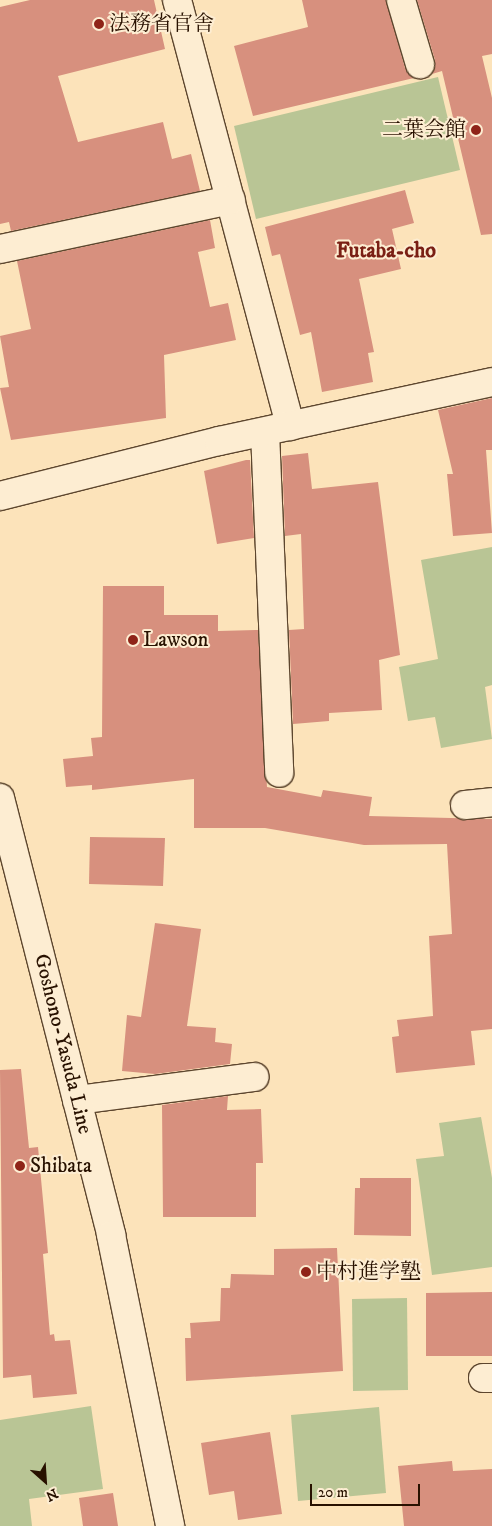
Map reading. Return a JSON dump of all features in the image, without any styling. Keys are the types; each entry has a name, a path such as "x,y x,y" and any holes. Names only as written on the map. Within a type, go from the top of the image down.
{"street":[{"path":"178,0 231,200 277,429 279,773"},
{"path":"401,0 420,64"},
{"path":"0,249 231,200"},
{"path":"0,496 277,429 492,382"},
{"name":"Goshono-Yasuda Line","path":"0,798 111,1235 170,1526"},
{"path":"465,805 492,802"},
{"path":"77,1100 255,1077"}],"green space":[{"path":"438,77 460,170 256,219 234,126"},
{"path":"492,547 492,685 485,687 492,739 441,748 435,717 408,721 399,667 438,659 421,560"},
{"path":"481,1117 492,1178 492,1267 432,1275 416,1159 444,1156 439,1123"},
{"path":"407,1298 408,1390 353,1391 352,1299"},
{"path":"91,1406 103,1489 29,1499 32,1526 0,1526 0,1420"},
{"path":"379,1407 386,1493 298,1501 291,1415"}],"building":[{"path":"30,0 154,0 165,49 58,76 78,142 163,122 172,159 191,154 200,191 11,231 9,222 0,224 0,7"},
{"path":"302,0 386,0 405,68 414,78 253,116 234,46 308,27"},
{"path":"417,0 492,0 492,54 482,56 492,98 492,234 481,235 442,71 432,74 435,60"},
{"path":"405,190 414,223 392,229 401,269 359,279 374,352 368,353 373,382 322,392 311,332 300,335 280,254 272,256 265,227"},
{"path":"210,220 215,248 198,252 210,307 228,303 236,340 164,355 166,418 11,440 0,388 9,387 0,336 31,329 17,261"},
{"path":"492,398 492,450 486,450 492,533 453,536 447,474 453,474 438,410"},
{"path":"308,453 312,489 378,482 400,655 379,660 382,710 329,713 329,721 293,724 289,630 304,629 301,534 285,536 282,456"},
{"path":"250,460 254,538 217,544 204,471"},
{"path":"103,586 164,586 164,615 218,615 218,631 258,630 267,787 321,797 323,790 372,797 369,816 492,819 492,1029 471,1031 475,1065 396,1073 392,1037 399,1036 397,1020 433,1016 429,936 452,934 447,844 364,845 265,828 194,828 194,779 92,790 92,785 66,787 63,759 93,756 91,738 102,737"},
{"path":"90,837 165,838 163,886 89,884"},
{"path":"155,923 201,929 187,1026 216,1028 215,1042 232,1044 230,1064 155,1074 122,1071 127,1015 141,1017"},
{"path":"21,1069 29,1148 38,1147 48,1253 43,1254 50,1335 54,1334 55,1341 70,1340 77,1394 33,1398 31,1375 3,1378 0,1070"},
{"path":"228,1096 227,1110 261,1109 263,1163 256,1163 256,1217 163,1217 162,1105"},
{"path":"360,1178 411,1178 411,1236 354,1235 355,1188 360,1188"},
{"path":"337,1248 343,1371 186,1381 185,1338 191,1338 190,1323 220,1321 221,1288 230,1288 231,1274 274,1275 274,1249"},
{"path":"492,1292 492,1356 426,1356 426,1293"},
{"path":"270,1432 282,1514 238,1520 234,1491 209,1495 201,1443"},
{"path":"452,1461 453,1471 492,1469 492,1526 404,1526 398,1466"},
{"path":"113,1493 118,1526 83,1526 79,1498"}],"place":[{"name":"法務省官舎","path":"99,24"},
{"name":"二葉会館","path":"476,130"},
{"name":"Lawson","path":"133,640"},
{"name":"Shibata","path":"20,1166"},
{"name":"中村進学塾","path":"306,1272"}],"district":[{"name":"Futaba-cho","path":"386,251"}]}
